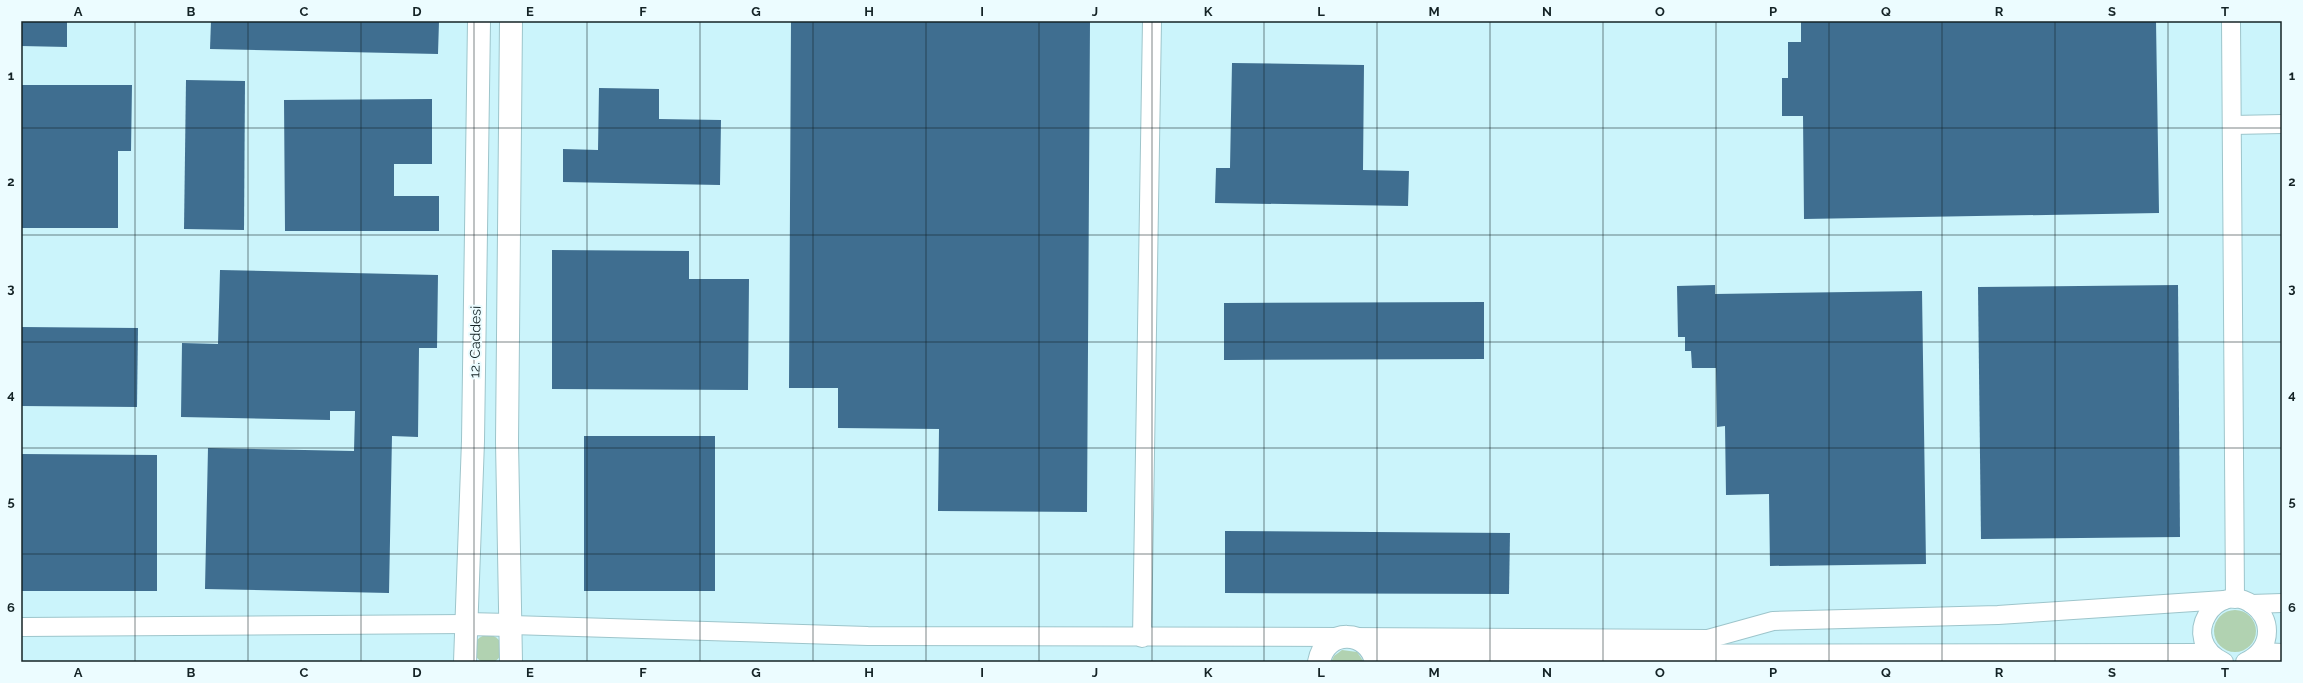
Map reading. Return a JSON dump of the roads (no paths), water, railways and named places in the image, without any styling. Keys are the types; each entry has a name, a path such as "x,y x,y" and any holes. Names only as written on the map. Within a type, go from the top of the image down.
{"street":[{"name":"12. Caddesi","path":"465,662 473,441 479,21"},
{"path":"511,21 507,442 512,625 511,662"},
{"path":"1142,638 1152,21"},
{"path":"2231,21 2237,601"},
{"path":"2233,124 2282,124"},
{"path":"21,627 466,624 868,636 1708,639 1773,621 1998,615 2237,601 2282,603"},
{"path":"2218,659 2204,641 2202,627 2209,611 2237,601 2259,609 2267,626 2265,644 2253,659"},
{"path":"1320,662 1327,646 1344,637 1364,641 1376,660 2218,659"},
{"path":"2253,659 2282,653"}]}
